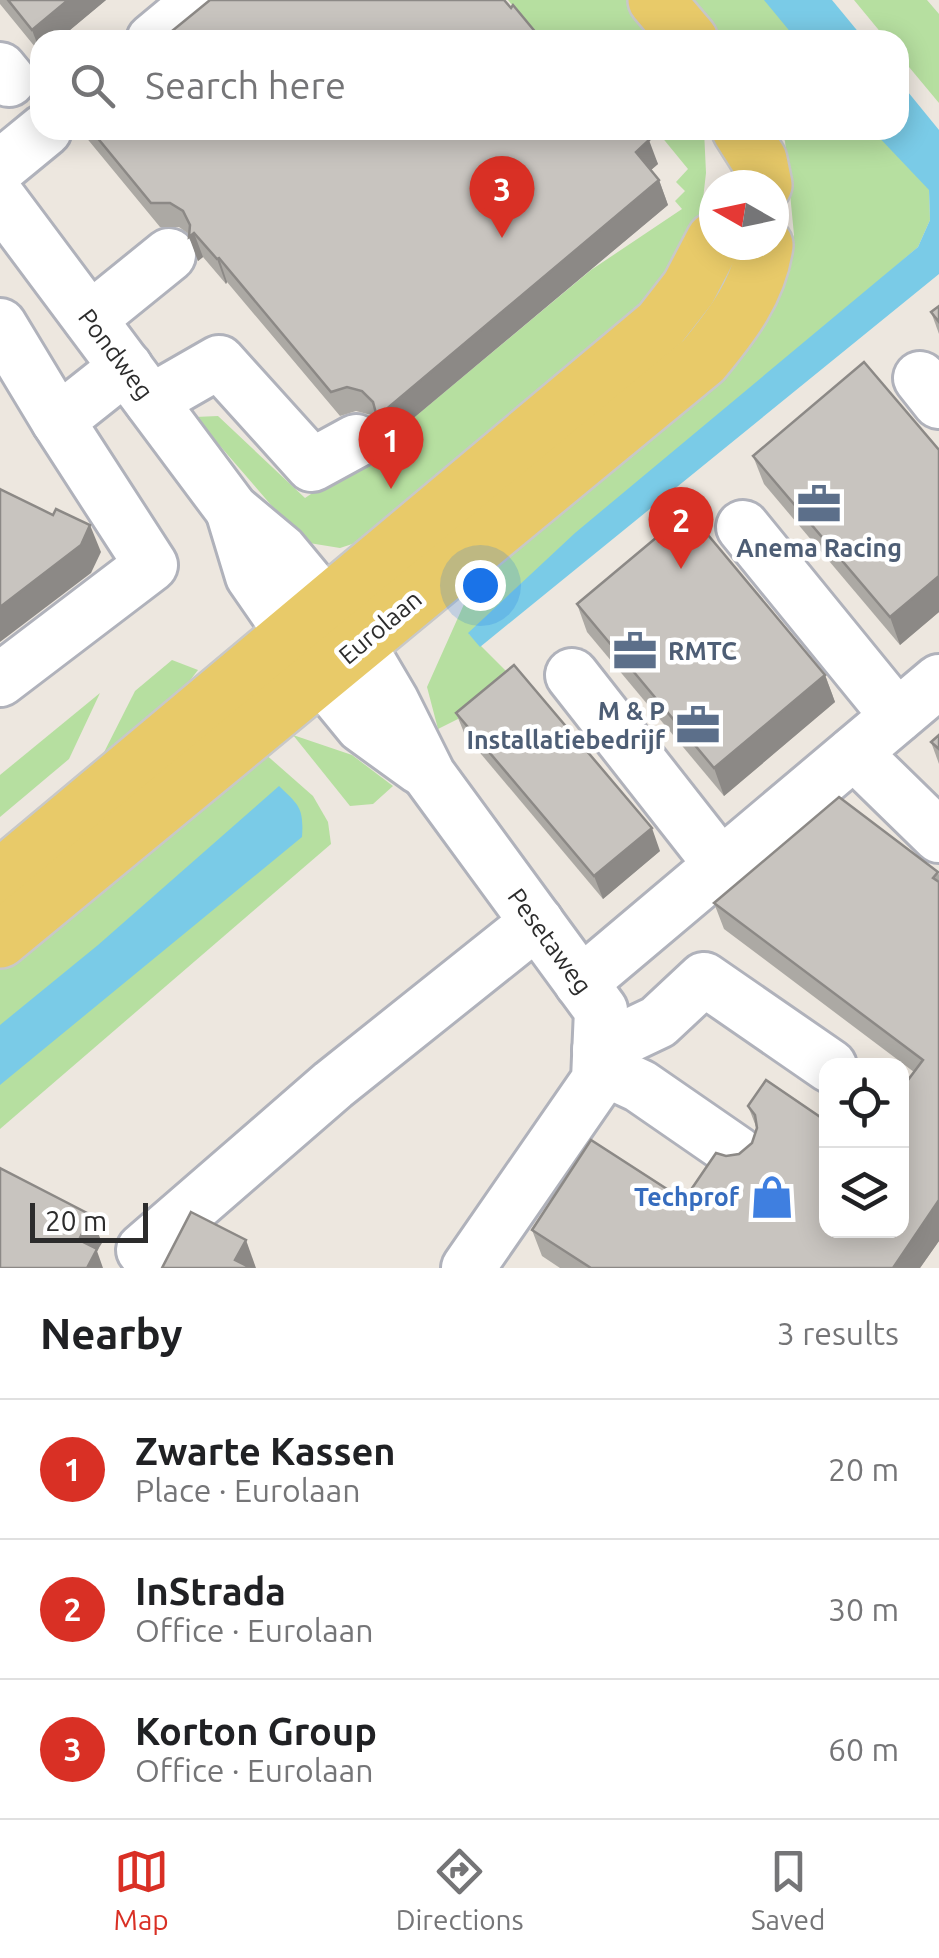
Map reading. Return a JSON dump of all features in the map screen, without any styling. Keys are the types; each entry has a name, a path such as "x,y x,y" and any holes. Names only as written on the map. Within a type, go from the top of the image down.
{"main road":[{"path":"656,0 682,30"},
{"path":"731,170 737,140"},
{"path":"746,140 761,170"},
{"name":"Eurolaan","path":"0,940 660,324 690,288 704,260"},
{"name":"Eurolaan","path":"0,878 703,360 736,320 763,260"}],"street":[{"path":"165,30 201,0"},
{"path":"0,167 32,140"},
{"name":"Pondweg","path":"10,232 90,319 232,510 281,551 325,640"},
{"path":"90,319 169,255"},
{"path":"0,325 151,565 0,680"},
{"path":"58,421 138,384 219,362 312,465 356,442"},
{"path":"743,527 898,716"},
{"name":"Pesetaweg","path":"325,640 362,726 429,775 601,1010 599,1058"},
{"path":"572,675 721,866"},
{"path":"581,983 939,681"},
{"path":"854,753 939,836"},
{"path":"143,1250 333,1085 537,922"},
{"path":"599,1058 658,1022 704,979 819,1058"},
{"path":"599,1058 737,1153"},
{"path":"468,1268 598,1080 599,1058"}],"green space":[{"path":"508,0 630,0 656,30 532,30"},
{"path":"690,0 769,0 794,30 715,30"},
{"path":"854,0 927,0 939,14 939,103 909,67 909,30 879,30"},
{"path":"664,140 704,140 706,170 699,170 699,218 690,250 639,325 380,535 340,548 303,542 195,417 218,416 305,498 369,455 591,270 682,209 675,201 685,191 676,182 688,169"},
{"path":"784,140 887,140 929,189 930,220 918,247 469,634 522,687 438,729 427,687 469,593 766,314 785,260 789,260 794,235"},
{"path":"172,660 198,670 152,730 89,782 135,691"},
{"path":"100,693 69,759 0,817 0,775"},
{"path":"293,735 352,755 393,786 373,804 350,806"},
{"path":"255,745 313,796 328,822 331,844 0,1129 0,956"}],"water":[{"path":"764,0 832,0 857,30 789,30"},
{"path":"909,93 939,130 939,274 480,647 468,633 575,533 918,247 930,220 929,190 882,140 909,140"},
{"path":"279,786 299,808 302,837 0,1085 0,1025"}],"building":[{"path":"8,0 68,0 32,30"},
{"path":"210,0 504,0 534,30 173,30"},
{"path":"99,140 649,140 636,152 659,180 377,417 373,402 362,391 347,387 331,392 219,258 194,233 189,237 190,225 183,211 170,203 151,203"},
{"path":"939,306 939,322 931,312"},
{"path":"864,362 939,450 939,576 890,617 753,456"},
{"path":"0,489 53,515 56,509 90,525 81,545 0,607"},
{"path":"688,511 825,675 714,768 577,604"},
{"path":"514,665 652,828 594,876 456,713"},
{"path":"839,797 938,872 933,878 939,882 939,1200 893,1268 591,1268 532,1230 591,1140 684,1200 716,1153 739,1154 752,1143 757,1128 755,1115 748,1106 766,1080 819,1116 819,1238 909,1238 909,1079 923,1060 714,903"},
{"path":"0,1168 91,1215 79,1240 97,1249 87,1268 0,1268"},
{"path":"191,1212 246,1240 235,1260 251,1268 162,1268"}],"place":[{"name":"Korton Group","path":"502,238"},
{"name":"Zwarte Kassen","path":"391,489"},
{"name":"Anema Racing","path":"819,504"},
{"name":"InStrada","path":"681,569"},
{"name":"RMTC","path":"635,651"},
{"name":"M & P Installatiebedrijf","path":"698,725"},
{"name":"Techprof","path":"772,1197"}]}
